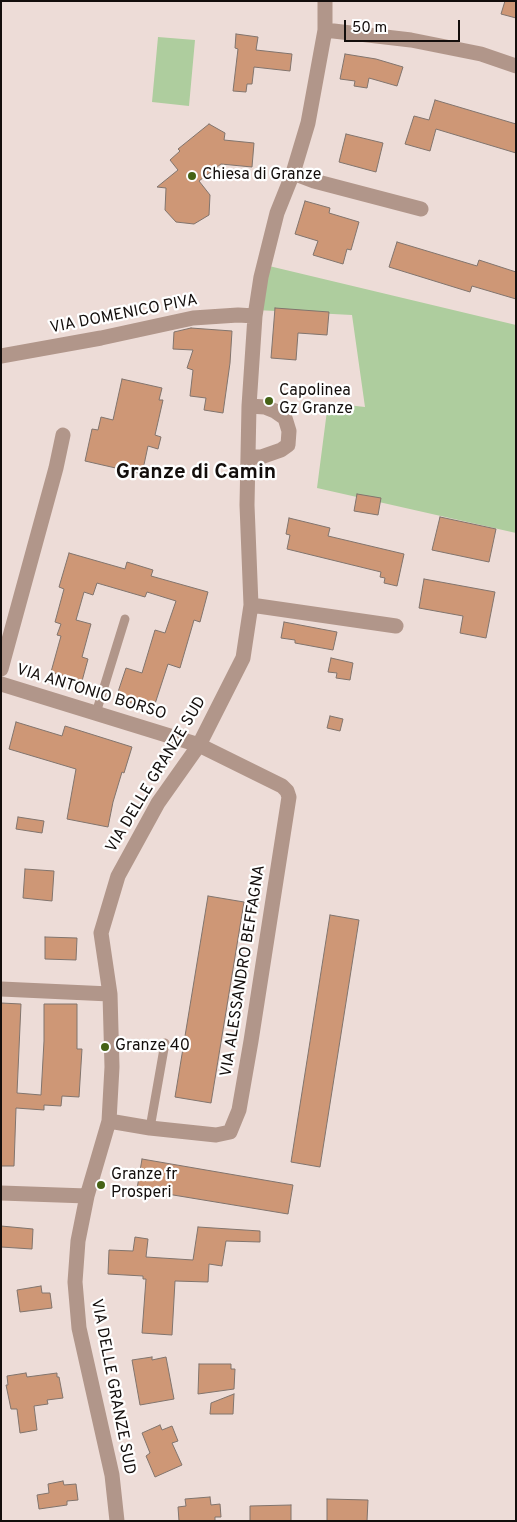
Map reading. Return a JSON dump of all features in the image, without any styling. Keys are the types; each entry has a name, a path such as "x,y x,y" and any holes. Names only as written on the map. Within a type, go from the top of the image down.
{"street":[{"name":"VIA DELLE GRANZE SUD","path":"117,1521 112,1475 79,1328 74,1282 78,1241 87,1196 109,1121 112,1067 110,994 101,932 118,876 158,803 199,745 244,658 251,605 247,505 255,316 261,277 277,213 308,123 325,30 325,1"},
{"path":"325,30 411,40 481,54 516,66"},
{"path":"292,173 314,181 421,209"},
{"name":"VIA DOMENICO PIVA","path":"1,356 101,338 193,318 238,315 255,316"},
{"path":"249,457 261,457 281,450 288,444 285,418 265,407 250,406"},
{"name":"VIA ANTONIO BORSO","path":"1,670 56,468 63,435"},
{"path":"251,605 396,626"},
{"name":"VIA ANTONIO BORSO","path":"1,684 199,745"},
{"name":"VIA ALESSANDRO BEFFAGNA","path":"109,1121 150,1128 216,1135 230,1132 239,1110 252,1041 289,797 282,786 199,745"},
{"path":"1,989 110,994"},
{"path":"1,1193 87,1196"}],"lane":[{"path":"96,713 125,619"},
{"path":"150,1128 165,1043"}],"green space":[{"path":"158,37 195,40 189,106 152,102"},
{"path":"269,266 516,325 516,533 317,488 328,403 365,407 352,315 256,310"}],"building":[{"path":"505,1 516,1 516,18 501,14"},
{"path":"236,34 258,37 256,50 292,54 290,71 254,67 252,84 247,84 246,92 233,91 238,49 235,48"},
{"path":"345,54 376,59 403,67 397,86 369,78 367,88 354,86 355,81 340,79"},
{"path":"435,100 516,124 516,153 436,129 430,151 405,144 414,116 429,120"},
{"name":"Chiesa di Granze","path":"209,124 225,133 224,140 254,143 252,167 221,164 199,181 210,195 209,215 194,224 176,222 165,210 166,188 157,187 178,170 170,160 180,151 178,149"},
{"path":"346,134 383,143 376,172 339,162"},
{"path":"305,201 330,208 329,213 359,222 351,250 347,249 343,264 313,255 318,241 295,234"},
{"path":"397,242 477,266 479,260 516,272 516,299 472,286 470,292 389,267"},
{"path":"275,308 329,312 327,335 298,333 296,360 271,358"},
{"path":"191,328 232,331 230,363 223,413 204,410 206,398 190,396 193,370 187,368 193,350 173,349 174,332"},
{"path":"122,379 162,388 159,400 163,400 155,435 161,437 158,449 148,446 142,474 85,461 92,429 98,430 101,417 113,420"},
{"path":"357,494 381,498 378,515 354,511"},
{"path":"440,517 496,529 489,562 432,550"},
{"path":"289,518 330,528 328,536 404,554 397,586 384,583 385,578 380,577 381,572 287,549 290,535 286,534"},
{"path":"69,553 125,569 127,562 153,570 151,576 208,592 200,622 194,620 180,668 168,664 153,710 116,698 126,668 142,673 155,630 165,633 176,601 147,592 145,597 97,583 93,595 84,592 76,620 91,624 82,657 88,659 82,681 51,672 61,636 57,635 61,624 55,622 64,589 59,587"},
{"path":"424,579 495,592 486,638 460,633 463,616 419,608"},
{"path":"284,622 337,632 333,650 295,643 295,640 281,638"},
{"path":"331,658 353,663 350,680 336,678 337,673 328,672"},
{"path":"330,716 343,719 340,731 327,728"},
{"path":"16,722 62,736 65,726 132,747 113,802 108,827 67,819 76,769 9,749"},
{"path":"18,817 44,821 42,833 16,829"},
{"path":"25,869 54,871 52,901 23,898"},
{"path":"208,896 244,902 211,1103 175,1097"},
{"path":"330,915 359,920 320,1167 291,1162"},
{"path":"45,937 77,938 76,960 45,959"},
{"path":"1,1003 21,1004 17,1093 41,1095 44,1004 77,1004 77,1049 82,1049 79,1097 62,1096 61,1106 44,1105 44,1110 16,1108 14,1166 1,1166"},
{"path":"142,1159 293,1185 288,1214 137,1189"},
{"path":"1,1226 33,1229 32,1249 1,1247"},
{"path":"198,1227 260,1231 260,1242 226,1241 222,1266 209,1264 208,1282 175,1281 172,1335 142,1333 146,1279 143,1279 143,1276 108,1274 109,1250 133,1251 135,1237 148,1239 146,1257 193,1260"},
{"path":"41,1286 42,1293 50,1293 52,1308 20,1312 17,1290"},
{"path":"152,1357 152,1360 166,1357 174,1399 140,1405 132,1360"},
{"path":"199,1364 231,1364 231,1369 235,1369 234,1389 198,1394"},
{"path":"26,1373 27,1377 57,1373 63,1398 47,1400 48,1404 34,1406 37,1430 20,1433 17,1409 11,1409 6,1385 8,1385 7,1376"},
{"path":"234,1394 233,1414 210,1414 211,1403"},
{"path":"160,1425 162,1430 172,1426 178,1441 172,1443 182,1465 155,1477 146,1456 150,1453 142,1433"},
{"path":"63,1481 64,1485 76,1484 78,1500 67,1501 67,1505 39,1509 37,1495 49,1493 48,1484"},
{"path":"210,1497 211,1505 220,1504 221,1517 215,1517 215,1521 179,1521 178,1507 186,1506 185,1499"},
{"path":"327,1499 368,1500 367,1521 327,1521"},
{"path":"291,1505 291,1521 250,1521 250,1506"}],"place":[{"name":"Chiesa di Granze","path":"192,176"},
{"name":"Capolinea Gz Granze","path":"269,401"},
{"name":"Granze 40","path":"105,1047"},
{"name":"Granze fr Prosperi","path":"101,1185"}],"district":[{"name":"Granze di Camin","path":"196,474"}]}
